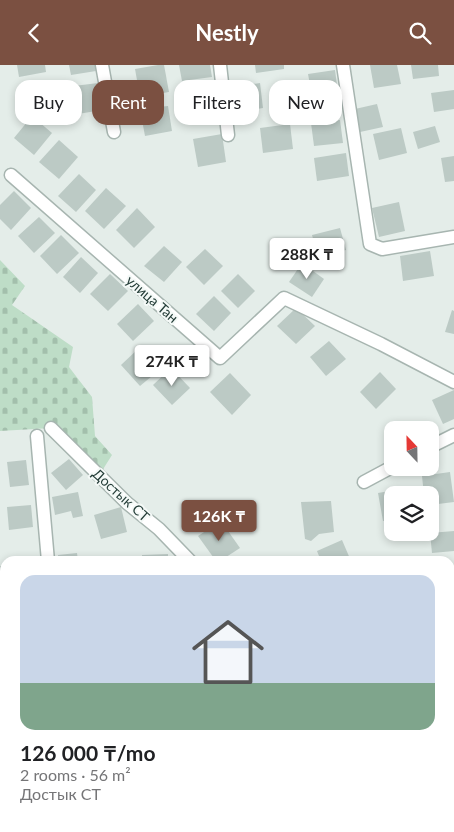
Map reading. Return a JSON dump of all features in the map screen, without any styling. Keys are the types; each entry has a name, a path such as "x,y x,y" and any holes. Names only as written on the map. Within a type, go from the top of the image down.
{"street":[{"path":"102,65 114,132"},
{"path":"220,65 228,135"},
{"path":"343,65 370,244 382,249 454,237"},
{"name":"улица Тан","path":"10,175 220,358 284,298 381,344 454,382"},
{"name":"Достык СТ","path":"51,428 127,503 160,529 185,556"},
{"path":"439,442 454,435"},
{"path":"37,437 48,556"},
{"path":"364,482 384,471"}],"green space":[{"path":"0,260 25,286 12,305 73,347 69,367 92,397 95,436 112,455 100,474 51,428 0,431"}],"building":[{"path":"17,65 45,65 46,72 19,77"},
{"path":"69,65 95,65 96,71 71,75"},
{"path":"164,65 169,92 164,93 164,80 137,80 135,69"},
{"path":"179,65 210,65 212,77 182,80"},
{"path":"255,65 284,65 284,69 256,73"},
{"path":"370,65 397,65 401,84 374,88"},
{"path":"411,65 438,65 439,76 413,79"},
{"path":"335,70 336,80 309,80 308,74"},
{"path":"259,83 263,108 259,109"},
{"path":"92,84 92,112 82,113 82,85"},
{"path":"454,90 454,109 434,112 431,93"},
{"path":"377,104 383,127 360,132 355,109"},
{"path":"164,106 168,106 172,131 145,136 143,125 164,125"},
{"path":"25,125 43,125 52,133 34,155 14,138"},
{"path":"290,125 293,149 263,153 260,128"},
{"path":"311,125 341,125 343,143 314,146"},
{"path":"435,126 440,142 418,149 413,132"},
{"path":"401,128 407,153 379,160 373,134"},
{"path":"222,134 226,162 198,167 193,139"},
{"path":"59,140 78,157 59,179 39,162"},
{"path":"346,153 349,176 317,181 314,158"},
{"path":"454,156 454,181 445,182 441,158"},
{"path":"79,174 96,190 76,212 58,196"},
{"path":"106,188 126,206 104,229 85,211"},
{"path":"14,191 31,208 11,230 0,219 0,205"},
{"path":"399,202 405,231 379,237 372,208"},
{"path":"137,208 155,227 134,248 116,230"},
{"path":"39,217 55,233 34,253 18,236"},
{"path":"340,228 346,250 318,257 312,235"},
{"path":"61,235 79,253 57,274 40,256"},
{"path":"164,246 182,262 164,282 144,266"},
{"path":"205,249 223,266 204,285 186,267"},
{"path":"430,251 434,276 403,281 400,256"},
{"path":"81,257 98,273 80,293 63,277"},
{"path":"302,263 324,279 312,297 289,282"},
{"path":"110,274 128,291 108,311 90,294"},
{"path":"238,274 255,291 238,308 221,291"},
{"path":"214,296 231,313 214,331 196,314"},
{"path":"138,304 154,321 133,341 117,324"},
{"path":"296,308 315,326 296,344 277,326"},
{"path":"452,310 454,311 454,334 445,332"},
{"path":"329,341 346,359 326,376 310,357"},
{"path":"138,349 158,371 140,386 121,365"},
{"path":"171,368 190,388 172,405 153,385"},
{"path":"380,372 396,389 376,409 360,392"},
{"path":"230,373 251,395 232,415 210,392"},
{"path":"454,390 454,419 443,424 432,400"},
{"path":"69,459 83,475 66,490 51,473"},
{"path":"26,460 29,485 10,487 7,462"},
{"path":"450,472 454,502 439,504 439,486 423,486 422,476 439,476 439,474"},
{"path":"78,492 83,516 73,518 71,511 55,515 52,497"},
{"path":"384,492 384,521 383,521 378,493"},
{"path":"331,501 334,532 319,534 311,541 305,539 301,502"},
{"path":"31,505 33,527 9,530 7,507"},
{"path":"121,507 127,532 101,539 94,515"},
{"path":"221,521 240,548 228,556 212,556 198,536"},
{"path":"454,531 454,551 432,553 431,541 439,541 439,532"},
{"path":"342,540 349,556 319,556 317,551"},
{"path":"77,553 77,556 58,556"},
{"path":"168,554 168,556 142,556"}]}
